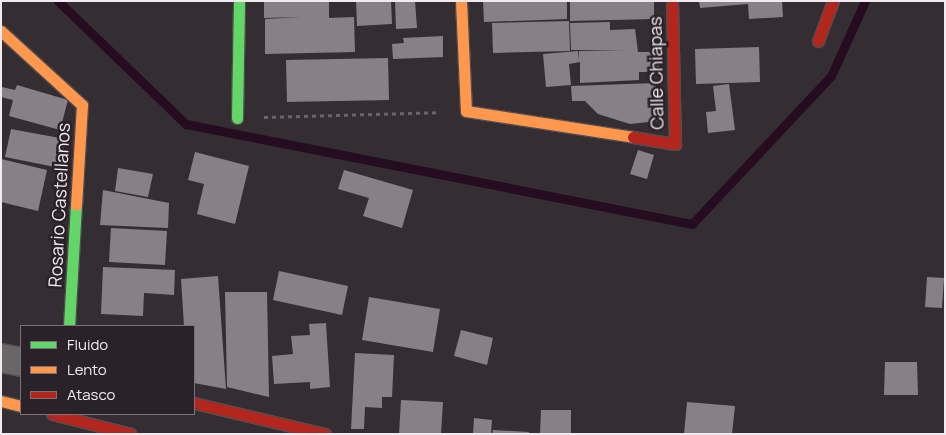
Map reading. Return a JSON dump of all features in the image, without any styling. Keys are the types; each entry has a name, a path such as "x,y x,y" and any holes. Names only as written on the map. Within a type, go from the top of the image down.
{"street":[{"path":"237,118 239,1"},
{"path":"461,1 466,111"},
{"name":"Calle Chiapas","path":"466,111 675,144 672,1"},
{"path":"818,41 833,1"},
{"name":"Rosario Castellanos","path":"1,31 82,105 69,325"},
{"path":"1,358 20,362"},
{"path":"1,401 20,406"},
{"path":"195,403 325,434"},
{"path":"56,415 131,434"}],"path":[{"path":"237,118 466,111"}],"building":[{"path":"264,1 329,1 329,18 354,17 355,52 265,54 265,19 302,17 264,18"},
{"path":"356,1 391,1 392,24 357,26"},
{"path":"395,1 415,1 417,28 396,29"},
{"path":"483,1 567,1 567,19 484,22"},
{"path":"570,1 654,1 654,19 570,21"},
{"path":"699,1 782,1 783,17 749,19 748,4 700,8"},
{"path":"569,21 570,51 493,53 492,23"},
{"path":"610,22 610,30 635,29 638,52 659,52 659,72 639,72 639,80 580,83 580,62 569,64 571,85 546,87 543,54 578,51 579,60 579,51 625,50 571,50 570,23"},
{"path":"443,36 443,57 393,59 392,44 404,43 403,38"},
{"path":"759,47 760,82 696,84 695,49"},
{"path":"388,58 389,100 287,102 286,60"},
{"path":"656,83 658,121 630,124 598,114 585,101 572,101 571,86"},
{"path":"729,84 735,130 708,133 706,112 716,111 713,86"},
{"path":"17,85 68,100 60,130 9,116 13,100 1,97 2,87 15,90"},
{"path":"11,129 65,139 60,168 5,157"},
{"path":"638,150 654,155 647,179 630,174"},
{"path":"195,152 249,166 235,224 197,214 204,184 188,180"},
{"path":"1,159 47,170 38,211 1,202"},
{"path":"118,168 153,174 148,197 115,191"},
{"path":"344,170 413,190 402,228 363,216 369,198 338,189"},
{"path":"103,190 169,203 168,228 100,225"},
{"path":"111,228 167,231 165,265 109,262"},
{"path":"103,267 175,270 174,295 144,293 143,316 101,314"},
{"path":"279,271 348,286 342,315 273,300"},
{"path":"218,276 226,389 195,383 195,325 184,325 181,279"},
{"path":"927,277 944,278 942,308 925,307"},
{"path":"225,292 267,292 269,397 227,387"},
{"path":"369,297 440,309 433,352 362,340"},
{"path":"326,323 330,387 310,389 310,382 274,384 272,356 293,354 291,336 310,335 309,324"},
{"path":"461,330 493,338 487,365 454,356"},
{"path":"355,353 394,355 392,397 382,397 382,408 365,407 364,429 351,429"},
{"path":"885,362 917,362 918,395 884,395"},
{"path":"401,400 443,402 441,434 399,434"},
{"path":"687,402 735,406 732,434 684,434"},
{"path":"541,410 571,410 571,434 540,434"},
{"path":"474,418 492,420 491,434 473,434"},
{"path":"493,430 529,432 529,434 492,434"}],"waterway":[{"path":"58,1 186,124 692,224 831,76 865,1"}],"traffic: fast":[{"path":"237,118 239,1"},
{"path":"69,325 76,205"}],"traffic: slow":[{"path":"461,1 466,111 633,137"},
{"path":"1,31 82,105 76,205"},
{"path":"1,401 20,406"}],"traffic: jam":[{"path":"633,137 675,144 672,1"},
{"path":"818,41 833,1"},
{"path":"195,403 325,434"},
{"path":"56,415 131,434"}]}
